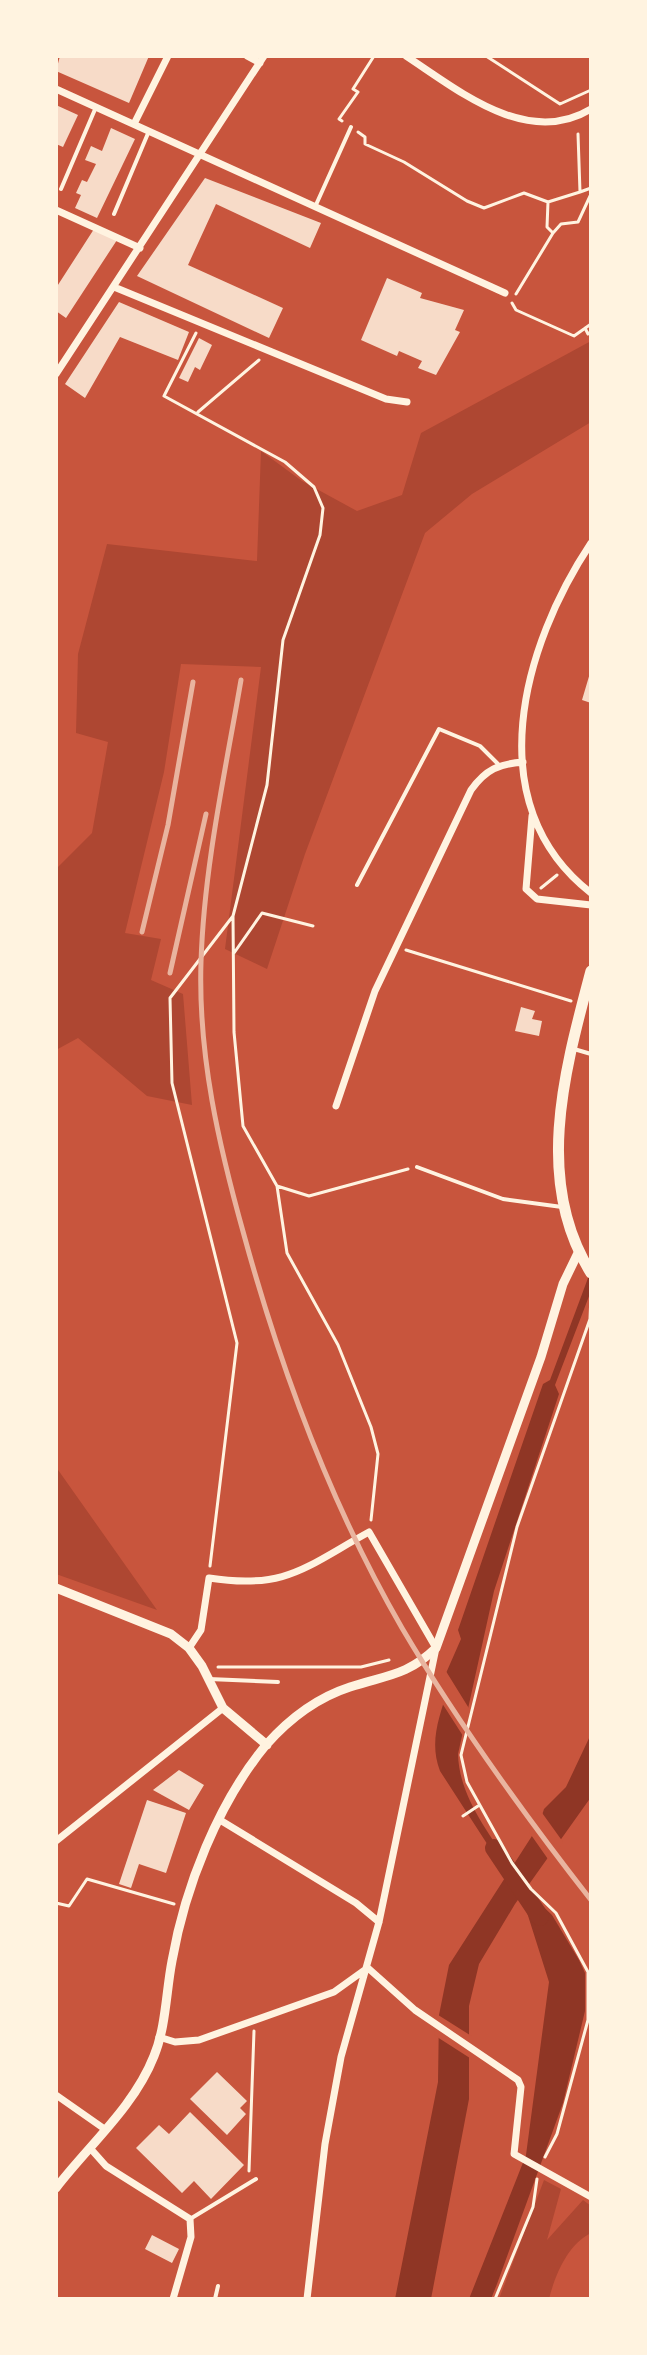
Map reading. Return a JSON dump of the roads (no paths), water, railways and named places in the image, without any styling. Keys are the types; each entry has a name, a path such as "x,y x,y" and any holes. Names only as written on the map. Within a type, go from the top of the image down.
{"main road":[{"path":"591,971 571,1049 559,1133 562,1207 581,1257 591,1273"}],"street":[{"path":"134,124 168,56"},
{"path":"56,374 59,363 114,287 262,60 247,56"},
{"path":"406,56 474,100 525,121 563,121 591,109"},
{"path":"56,89 505,293"},
{"path":"56,210 140,248"},
{"path":"114,287 386,399 407,402"},
{"path":"591,543 538,645 520,717 523,762 532,812 526,889 532,895 591,905"},
{"path":"336,1106 367,1012 471,790 481,777 498,764 523,762"},
{"path":"532,812 565,868 591,893"},
{"path":"307,2299 328,2130 341,2057 379,1922 436,1648 541,1357 563,1284 581,1257"},
{"path":"189,1648 201,1630 209,1578 247,1584 275,1581 369,1532 436,1648"},
{"path":"56,1588 144,1621 189,1648 202,1666 223,1708 267,1745"},
{"path":"56,2188 106,2130 147,2072 159,2037 185,1907 220,1820 240,1780 267,1745 299,1713 326,1696 407,1671 436,1648"},
{"path":"56,1841 223,1708"},
{"path":"220,1820 356,1903 379,1922"},
{"path":"159,2037 175,2042 199,2040 334,1992 368,1968"},
{"path":"368,1968 426,2018 520,2083 514,2154 591,2196"},
{"path":"56,2095 106,2130"},
{"path":"90,2148 106,2166 190,2219 191,2237 173,2299"}],"lane":[{"path":"61,189 96,107"},
{"path":"315,207 351,127"},
{"path":"114,214 149,131"},
{"path":"357,885 439,729 480,746 498,764"},
{"path":"571,1049 591,1054"},
{"path":"417,1167 503,1199 562,1207"},
{"path":"209,1679 278,1682"},
{"path":"190,2219 256,2179"},
{"path":"215,2299 218,2286"}],"waterway":[{"path":"494,1848 540,1917"}],"railway":[{"path":"241,680 206,891 201,997 212,1100 244,1235 274,1336 311,1437 377,1582 423,1663 468,1733 591,1900"},
{"path":"142,932 168,825 193,682"},
{"path":"170,973 206,814"}]}
